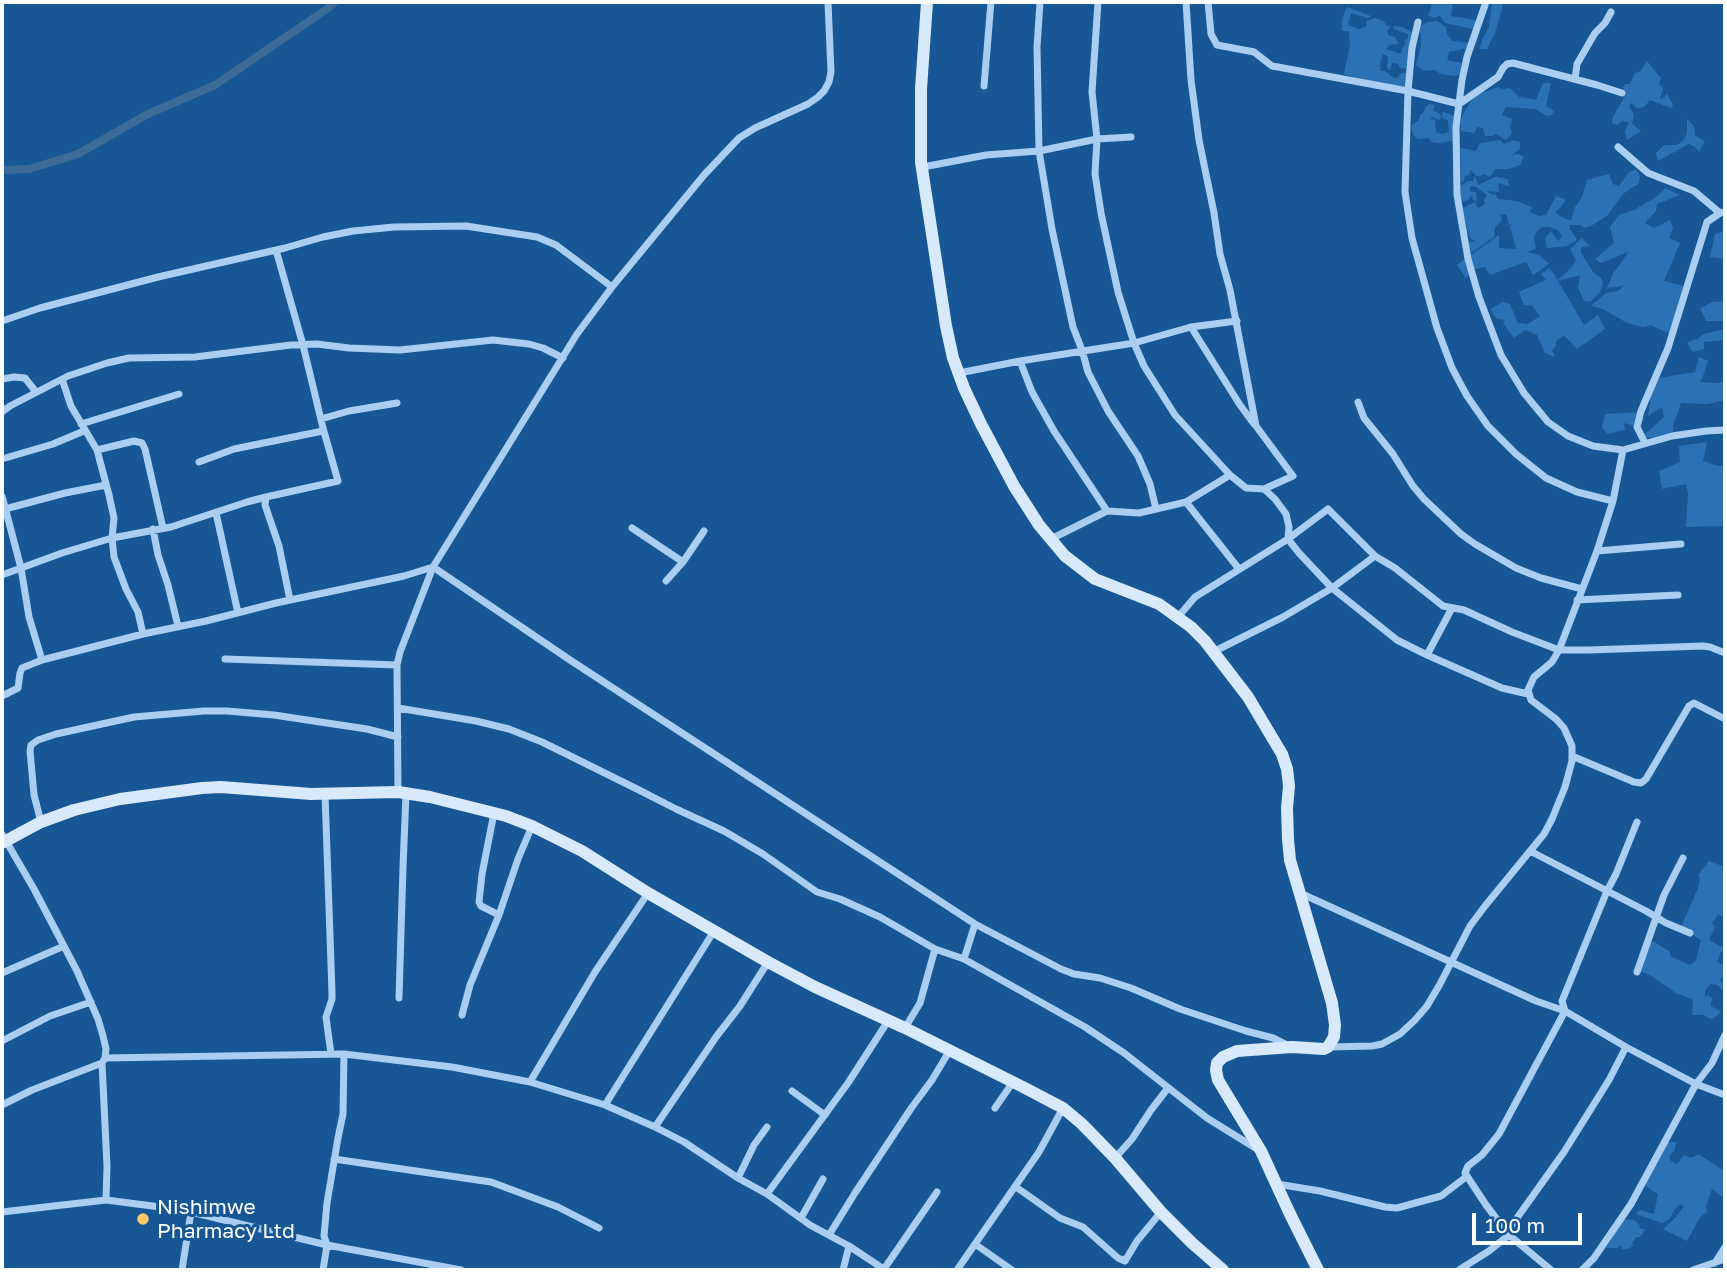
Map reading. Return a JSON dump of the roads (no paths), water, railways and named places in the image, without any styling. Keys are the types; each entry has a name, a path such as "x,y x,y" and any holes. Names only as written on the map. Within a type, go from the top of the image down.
{"main road":[{"path":"927,2 921,89 922,167 946,326 958,373 981,424 1014,486 1039,525 1065,556 1095,579 1159,604 1191,627 1248,697 1282,754 1287,769 1290,860 1332,1003 1334,1037 1328,1047 1319,1049 1237,1051 1217,1063 1216,1070 1218,1080 1261,1151 1318,1270"},
{"path":"3,839 75,810 120,799 221,787 325,794 402,793 494,813 532,826 582,851 648,893 815,987 905,1028 1063,1108 1115,1158 1161,1212 1223,1270"}],"street":[{"path":"400,998 403,867 397,665 433,568 577,334 612,287 704,175 739,138 808,104 824,91 831,72 828,2"},
{"path":"985,86 990,2"},
{"path":"1040,2 1037,47 1039,151 1073,327 1093,382 1108,411 1138,456 1150,484 1156,509"},
{"path":"1098,2 1092,92 1097,139 1095,174 1118,292 1134,343 1144,366 1175,415 1245,488 1264,489 1293,476 1240,405 1191,327"},
{"path":"1186,2 1191,80 1199,139 1256,426"},
{"path":"1208,2 1210,34 1215,42 1220,46 1254,52 1272,66 1459,104 1498,77 1507,64 1513,63 1622,93"},
{"path":"1486,2 1467,57 1459,104 1456,127 1457,195 1468,259 1501,355 1539,412 1558,430 1593,446 1623,450 1688,433 1725,430"},
{"path":"1575,79 1577,64 1611,12"},
{"path":"1418,22 1412,48 1408,92 1405,192 1412,238 1451,369 1488,426 1516,454 1546,478 1577,492 1613,501"},
{"path":"922,167 986,155 1039,151 1097,139 1131,137"},
{"path":"1618,147 1648,173 1694,191 1723,212 1707,222 1668,348 1641,411 1637,427 1645,443"},
{"path":"2,321 40,308 158,277 323,237 394,227 466,226 522,233 545,239 612,287"},
{"path":"2,575 112,538 163,528 265,497 338,481 276,250"},
{"path":"958,373 1134,343 1191,327 1237,321"},
{"path":"2,412 62,379 129,358 195,357 317,344 400,350 493,340 529,344 563,358"},
{"path":"1020,361 1032,392 1054,431 1107,511"},
{"path":"2,379 25,378 36,392"},
{"path":"62,379 71,406 97,450 114,518 114,557 138,612 143,634"},
{"path":"2,459 53,444 83,427 179,394"},
{"path":"1358,402 1364,418 1413,486 1461,534 1516,568 1582,589"},
{"path":"321,419 397,403"},
{"path":"199,462 234,449 323,430"},
{"path":"97,450 134,442 142,443 163,528"},
{"path":"1328,1047 1382,1044 1400,1034 1415,1020 1427,1006 1470,926 1544,834 1556,811 1565,787 1572,746 1564,728 1556,719 1531,700 1528,694 1529,685 1534,677 1552,662 1559,650 1613,501 1623,450"},
{"path":"1051,539 1107,511 1139,513 1186,502 1230,475"},
{"path":"5,515 44,498 107,485"},
{"path":"1264,489 1286,514 1288,539 1312,569 1397,640 1502,688 1528,694"},
{"path":"2,496 21,568 29,617 42,660"},
{"path":"265,497 290,600"},
{"path":"1186,502 1239,569"},
{"path":"1178,617 1195,597 1288,539 1328,509 1375,556 1395,568 1443,606 1464,610 1559,650 1710,646 1725,653"},
{"path":"216,513 238,612"},
{"path":"632,528 683,562"},
{"path":"153,529 178,626"},
{"path":"666,581 704,531"},
{"path":"1597,551 1681,544"},
{"path":"1213,652 1283,617 1332,588 1375,556"},
{"path":"2,696 19,688 22,668 42,660 143,634 433,568 975,924 1061,969 1131,988 1180,1009 1273,1038 1292,1048"},
{"path":"1577,600 1678,595"},
{"path":"1427,655 1452,608"},
{"path":"225,659 397,665"},
{"path":"1572,756 1641,783 1646,779 1689,706 1694,703 1725,719"},
{"path":"398,708 509,729 724,831 763,854 817,892 880,917 935,949 964,959 1085,1027 1124,1053 1218,1125 1261,1151"},
{"path":"41,822 34,795 31,745 56,734 134,717 228,711 367,729 398,737"},
{"path":"325,794 332,993 326,1017 331,1054"},
{"path":"494,813 479,902 481,906 499,915"},
{"path":"1551,1270 1508,1234 1465,1173 1499,1134 1565,1011 1562,1001 1637,822"},
{"path":"462,1015 470,985 532,826"},
{"path":"3,839 34,889 77,971 103,1036 106,1049 103,1061 106,1200"},
{"path":"1530,851 1689,933"},
{"path":"1637,972 1664,895 1683,858"},
{"path":"1298,892 1536,1001 1565,1011 1696,1084 1725,1095"},
{"path":"530,1082 595,972 648,893"},
{"path":"964,959 975,924"},
{"path":"605,1105 714,931"},
{"path":"2,973 64,946"},
{"path":"905,1028 920,1003 935,949"},
{"path":"655,1127 768,962"},
{"path":"2,1041 50,1016 91,1002"},
{"path":"767,1194 825,1115 888,1021"},
{"path":"1582,1270 1594,1258 1630,1204 1696,1084 1712,1063 1725,1035"},
{"path":"1459,1270 1489,1251 1508,1234 1564,1152 1609,1080 1626,1047"},
{"path":"829,1235 950,1051"},
{"path":"323,1270 327,1245 324,1236 327,1203 344,1114 344,1054"},
{"path":"2,1105 103,1061 344,1054 452,1067 530,1082 605,1105 655,1127 684,1142 884,1270 937,1192"},
{"path":"995,1108 1013,1082"},
{"path":"1115,1158 1168,1088"},
{"path":"792,1091 825,1115"},
{"path":"957,1270 1039,1152 1063,1108"},
{"path":"738,1178 754,1145 767,1127"},
{"path":"334,1159 491,1182 558,1207 599,1228"},
{"path":"1276,1184 1396,1208 1441,1196 1466,1177"},
{"path":"801,1218 823,1179"},
{"path":"1016,1186 1060,1217 1083,1227 1125,1261 1137,1241 1161,1212"},
{"path":"2,1212 106,1200 191,1212 327,1245 461,1270"},
{"path":"182,1270 191,1212"},
{"path":"975,1244 1012,1270"},
{"path":"843,1270 849,1246"},
{"path":"1715,1264 1725,1247"},
{"path":"1693,1270 1725,1259"}],"waterway":[{"path":"2,170 29,169 78,154 148,114 215,85 335,2"}],"place":[{"name":"Nishimwe Pharmacy Ltd","path":"143,1219"}]}
